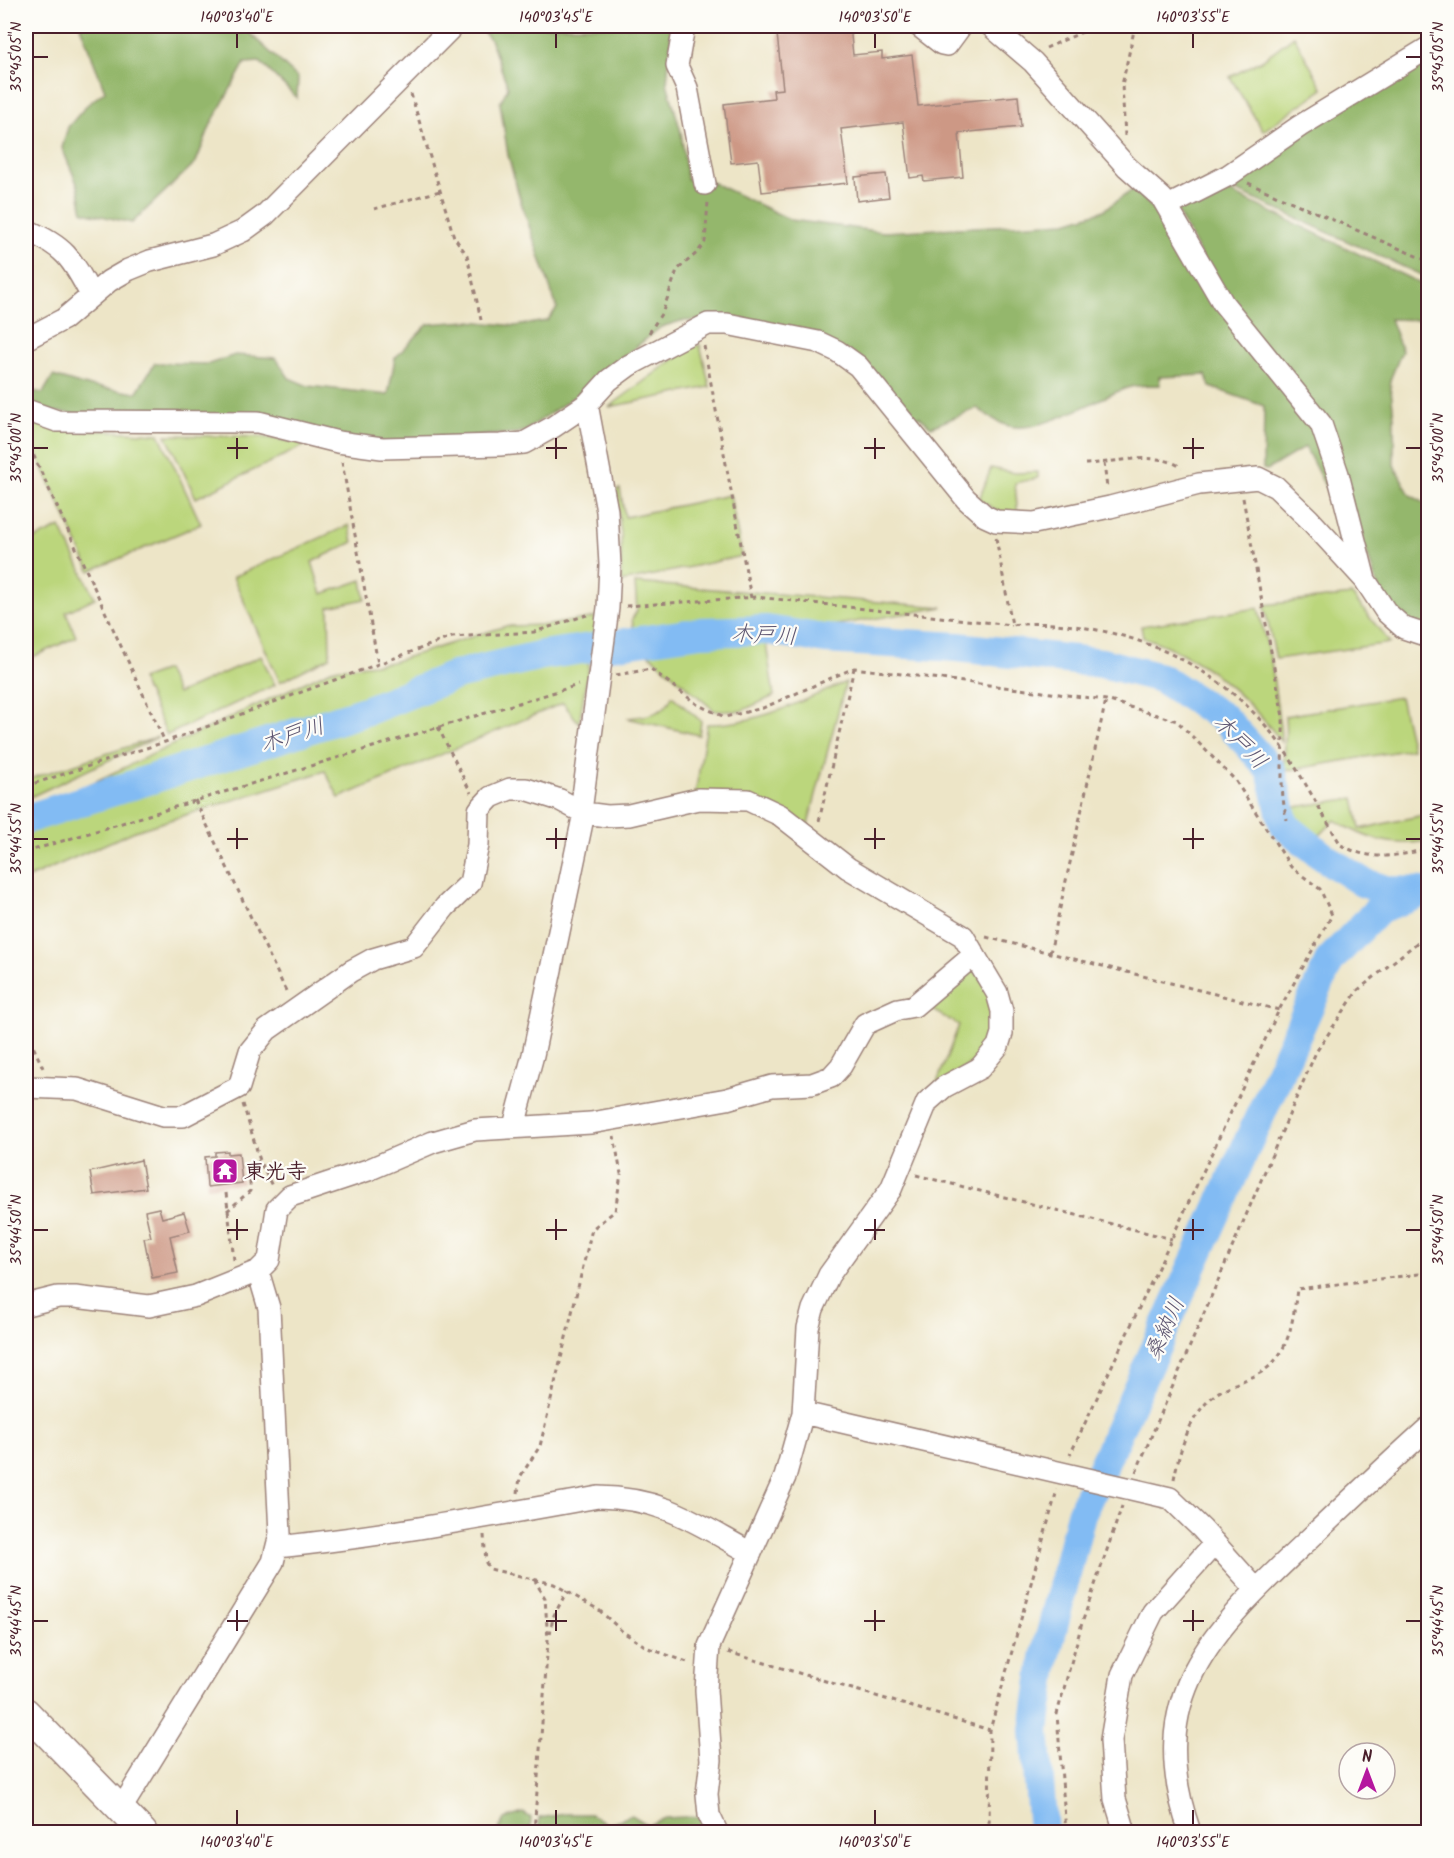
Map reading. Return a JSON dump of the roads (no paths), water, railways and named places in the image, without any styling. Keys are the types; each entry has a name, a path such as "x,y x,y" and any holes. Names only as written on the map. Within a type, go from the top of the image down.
{"main road":[{"path":"26,1712 143,1833"}],"street":[{"path":"26,339 64,319 91,295 128,270 150,261 213,245 243,231 265,215 453,26"},
{"path":"684,26 677,66 687,88 705,184"},
{"path":"919,26 942,44 947,45 961,26"},
{"path":"992,26 1028,58 1127,167 1168,206 1223,303 1321,424 1338,474 1365,580 1376,600 1395,620 1413,632 1428,636"},
{"path":"1168,206 1229,175 1300,126 1428,48"},
{"path":"26,230 59,246 74,261 91,295"},
{"path":"26,410 57,421 258,422 338,442 382,447 524,443 553,427 586,404 609,380 638,361 700,327 727,324 818,342 837,351 858,366 966,499 985,516 996,521 1034,523 1110,507 1199,484 1239,478 1258,478 1276,487 1365,580"},
{"path":"514,1126 533,1055 583,812 608,608 610,565 607,511 586,404"},
{"path":"26,1087 77,1089 114,1102 174,1117 183,1116 239,1088 245,1062 256,1042 267,1030 351,971 373,959 414,947 445,907 470,883 478,845 479,810 491,797 510,789 526,789 560,800 583,812 629,815 685,801 740,798 755,802 780,815 848,868 935,922 955,929 963,936 992,982 1002,1011 998,1046 980,1068 944,1088 927,1102 900,1171 819,1294 808,1328 803,1413 785,1477 709,1646 711,1760 707,1794 709,1815 717,1833"},
{"path":"26,1305 58,1298 75,1298 150,1306 196,1296 258,1271 269,1260 277,1209 281,1202 290,1196 368,1170 433,1142 475,1130 514,1126 556,1127 612,1120 727,1099 772,1086 812,1084 831,1077 841,1066 865,1024 878,1016 914,1006 974,955"},
{"path":"121,1809 273,1562 280,1534 269,1308 258,1271"},
{"path":"803,1413 1170,1498 1256,1589"},
{"path":"1190,1833 1183,1812 1175,1770 1179,1713 1191,1675 1203,1651 1221,1626 1256,1589 1428,1428"},
{"path":"277,1546 352,1539 598,1497 623,1497 667,1507 751,1553"},
{"path":"1125,1833 1115,1799 1111,1740 1122,1675 1153,1612 1215,1543"}],"waterway":[{"name":"木戸川","path":"26,819 368,710 456,675 542,655 701,632 767,630 825,639 957,647 1102,663 1161,678 1225,719 1271,770 1284,825 1324,857 1362,882 1388,891 1427,892"},
{"name":"桑納川","path":"1043,1832 1035,1730 1045,1658 1081,1514 1330,960 1380,908 1414,896"}],"place":[{"name":"東光寺","path":"225,1171"}]}
